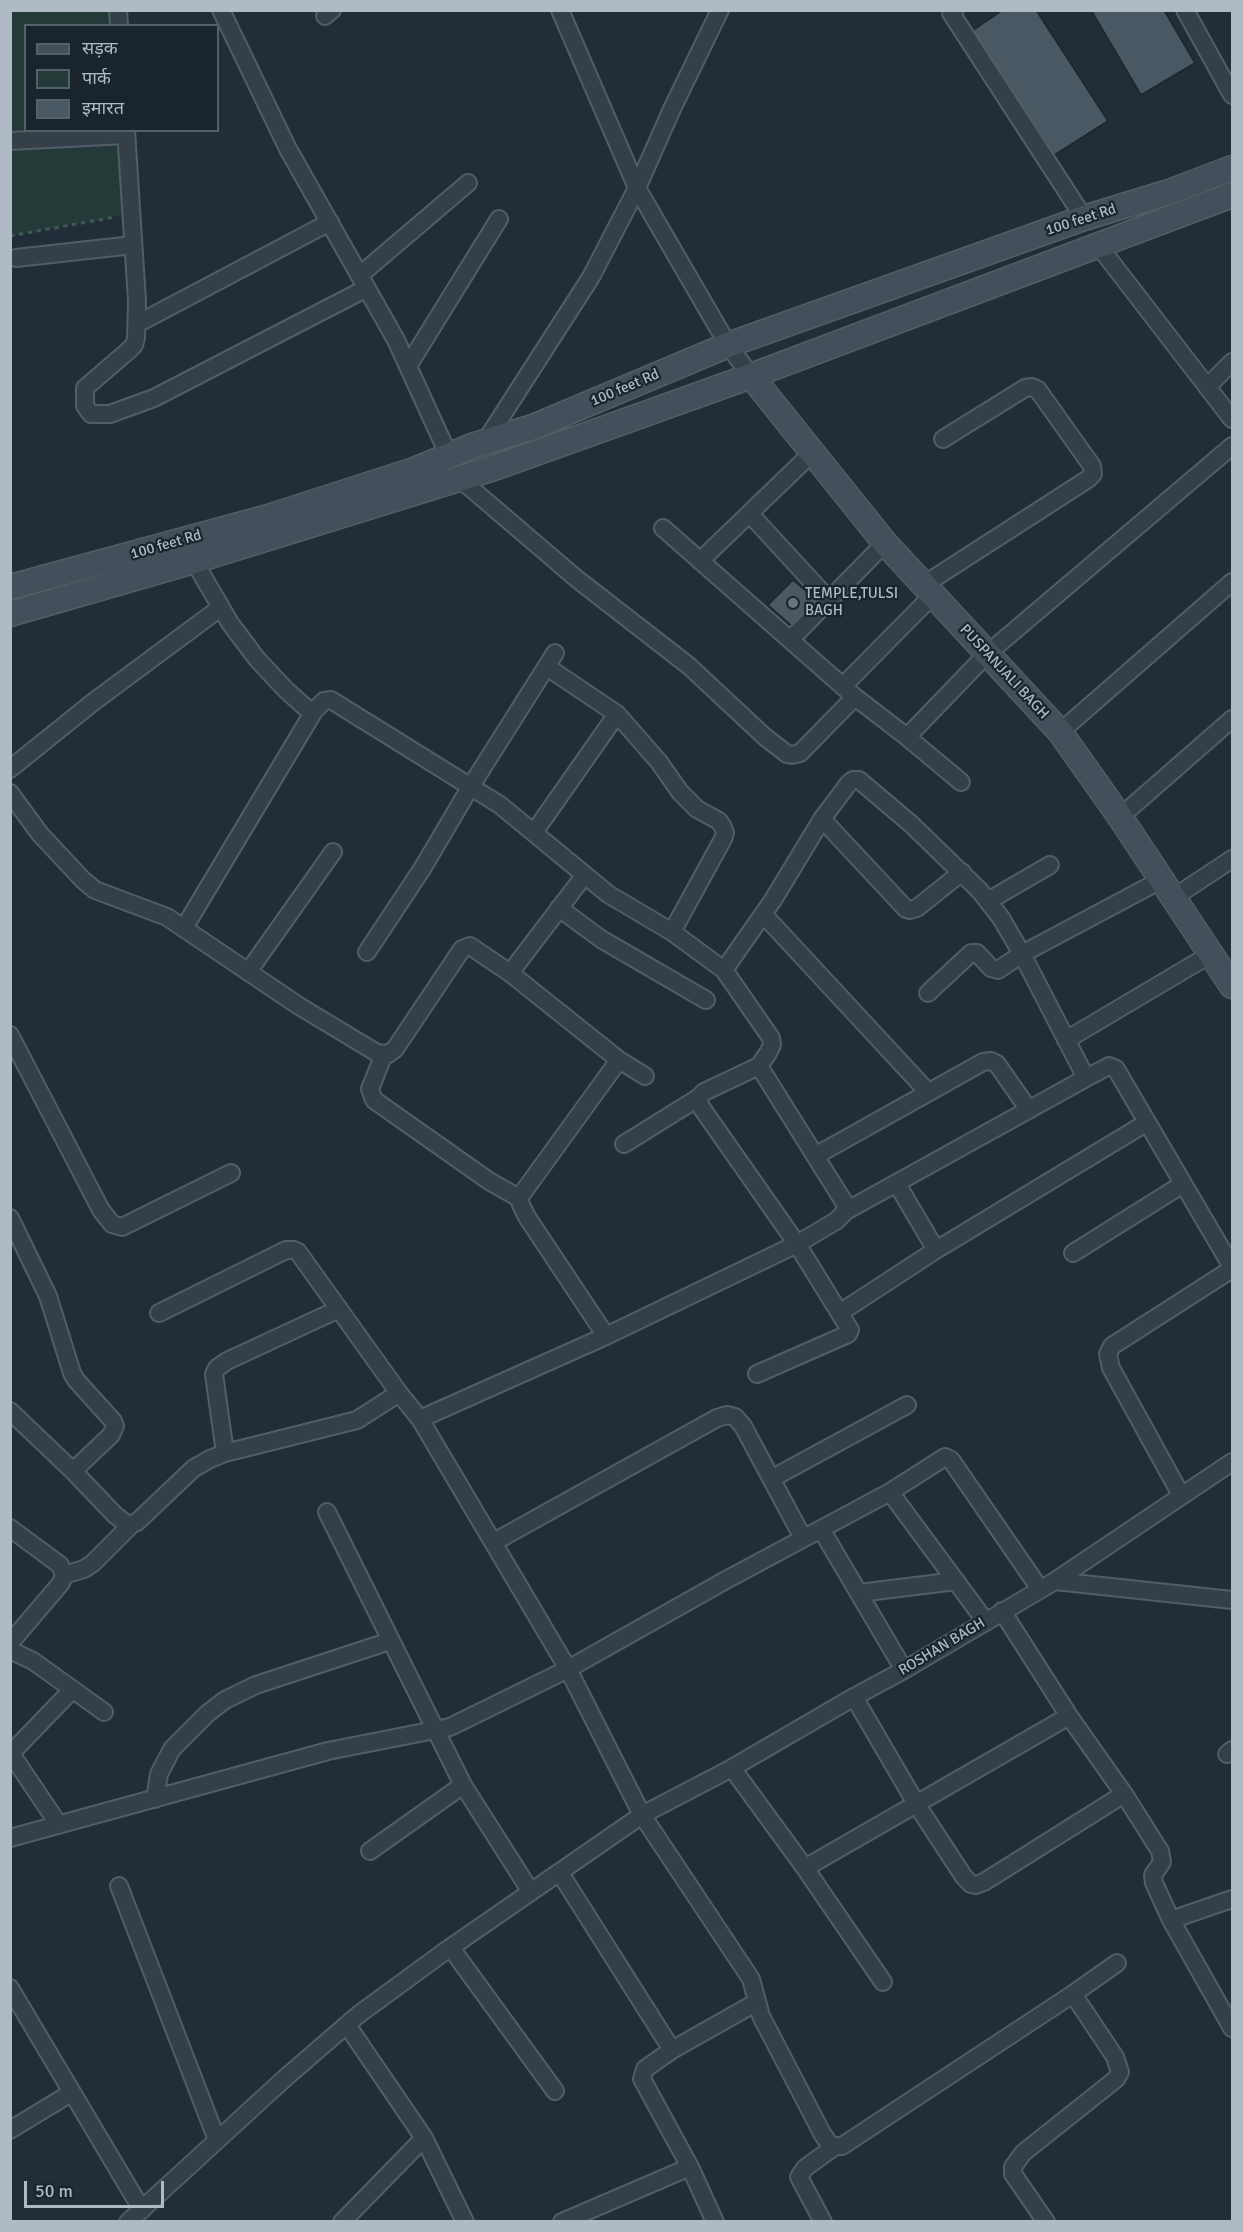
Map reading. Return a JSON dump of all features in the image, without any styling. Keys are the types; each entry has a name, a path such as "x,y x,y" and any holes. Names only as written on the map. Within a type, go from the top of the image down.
{"main road":[{"name":"100 feet Rd","path":"10,587 268,517 414,470 485,442 533,427 728,345 1084,218 1169,192 1233,168"},
{"path":"10,614 194,561 460,479 751,376 1233,195"},
{"name":"PUSPANJALI BAGH","path":"751,376 885,543 1060,732 1233,986"}],"street":[{"path":"221,10 288,149 396,340 449,456"},
{"path":"560,10 637,188 728,345 751,376"},
{"path":"485,442 591,277 637,188 672,108 720,10"},
{"path":"955,10 951,13 1084,218"},
{"path":"1185,10 1233,95"},
{"path":"10,141 126,133 136,324 134,345 85,388 85,406 91,414 110,414 154,398 364,282 468,183"},
{"path":"408,366 499,219"},
{"path":"136,324 330,222"},
{"path":"16,258 133,245"},
{"path":"1098,245 1233,419"},
{"path":"1208,387 1233,362"},
{"path":"460,479 577,579 689,666 765,737 787,754 792,755 800,753 927,591 1093,474 1092,466 1038,390 1032,387 1025,388 943,439"},
{"path":"908,737 987,654 1233,446"},
{"path":"700,561 812,453"},
{"path":"750,514 829,600"},
{"path":"663,528 849,692 908,737 961,782"},
{"path":"791,639 885,543"},
{"path":"194,561 220,608 257,659 286,690 305,707 314,711"},
{"path":"1060,732 1233,582"},
{"path":"10,769 92,703 220,608"},
{"path":"367,952 422,869 471,786 551,660 617,714 659,762 680,792 697,808 719,821 725,833 672,932"},
{"path":"184,928 314,711 324,701 331,700 500,805 535,831 584,876 608,894 672,932 724,970 771,1038 772,1045 759,1066 705,1092 624,1144"},
{"path":"535,831 617,714"},
{"path":"1119,817 1233,719"},
{"path":"724,970 763,914 822,819 849,783 859,780 962,872 1001,918 1086,1078"},
{"path":"10,793 40,834 82,880 95,890 161,914 299,1006 377,1053 384,1054 395,1049 465,947 472,947 510,973 619,1060 645,1076"},
{"path":"822,819 906,909 917,908 962,872"},
{"path":"248,972 333,852"},
{"path":"928,993 971,953 976,953 991,968 998,970 1022,954 1233,859"},
{"path":"988,901 1050,865"},
{"path":"510,973 584,876"},
{"path":"559,908 601,939 706,1000"},
{"path":"763,914 928,1092"},
{"path":"1066,1040 1211,954"},
{"path":"10,1035 101,1210 112,1224 122,1227 231,1173"},
{"path":"384,1054 370,1089 374,1100 489,1181 519,1198 527,1217 606,1336"},
{"path":"519,1198 619,1060"},
{"path":"816,1156 983,1062 991,1061 997,1064 1029,1110"},
{"path":"759,1066 844,1202 846,1211"},
{"path":"420,1419 606,1336 797,1244 836,1221 846,1211 1109,1066 1113,1067 1233,1268 1109,1350 1108,1361 1111,1368 1181,1495"},
{"path":"698,1098 701,1107 797,1244 849,1325 848,1334 757,1374"},
{"path":"841,1312 936,1250 1146,1123"},
{"path":"897,1184 936,1250"},
{"path":"1073,1253 1183,1184"},
{"path":"10,1218 48,1296 72,1373 115,1426 111,1435 73,1471"},
{"path":"159,1313 286,1250 298,1252 420,1419 494,1542 568,1669 642,1815 751,1979 761,2016 818,2125 828,2142 834,2147"},
{"path":"225,1453 214,1374 218,1368 227,1361 339,1309"},
{"path":"64,1575 92,1564 194,1468 225,1453 350,1423 365,1416 399,1393"},
{"path":"771,1479 907,1405"},
{"path":"10,1411 122,1522 132,1524"},
{"path":"494,1542 723,1416 735,1417 743,1426 803,1538"},
{"path":"10,1838 328,1750 450,1727 568,1669 890,1492 945,1457 948,1457 1047,1585 1233,1600"},
{"name":"ROSHAN BAGH","path":"128,2222 347,2025 451,1948 642,1815 732,1768 986,1622 1047,1585 1233,1462"},
{"path":"890,1492 986,1622"},
{"path":"327,1512 463,1785 531,1892"},
{"path":"10,1528 60,1565 64,1575 62,1583 10,1643"},
{"path":"821,1529 904,1670"},
{"path":"859,1593 956,1581"},
{"path":"1002,1611 1160,1851 1162,1862 1153,1875 1154,1880 1171,1920 1233,2028"},
{"path":"155,1799 159,1774 172,1749 208,1713 225,1700 256,1685 390,1641"},
{"path":"10,1650 33,1661 104,1712"},
{"path":"59,1824 14,1758 13,1753 72,1690"},
{"path":"854,1697 917,1805 964,1877 971,1884 976,1885 1124,1794"},
{"path":"805,1868 1069,1716"},
{"path":"732,1768 805,1868 883,1982"},
{"path":"370,1851 463,1785"},
{"path":"560,1873 672,2050"},
{"path":"119,1886 217,2140"},
{"path":"1171,1920 1233,1899"},
{"path":"451,1948 555,2091"},
{"path":"823,2222 799,2177 805,2168 834,2147 842,2146 1117,1963"},
{"path":"11,1990 142,2210"},
{"path":"1046,2222 1013,2174 1013,2167 1023,2153 1116,2079 1120,2072 1116,2057 1073,1994"},
{"path":"716,2222 690,2167 642,2079 645,2069 672,2050 757,2002"},
{"path":"347,2025 424,2138 465,2222"},
{"path":"10,2130 71,2093"},
{"path":"342,2222 424,2138"},
{"path":"562,2222 690,2167"}],"path":[{"path":"10,236 116,217"}],"green space":[{"path":"11,11 121,11 122,24 24,24 24,132 132,132 140,212 11,236"}],"building":[{"path":"1003,10 1036,10 1108,121 1053,156 972,31"},
{"path":"1091,10 1164,10 1195,63 1141,95"},
{"name":"TEMPLE,TULSI BAGH","path":"793,580 818,601 793,627 768,605"}],"place":[{"name":"TEMPLE,TULSI BAGH","path":"793,603"}]}
